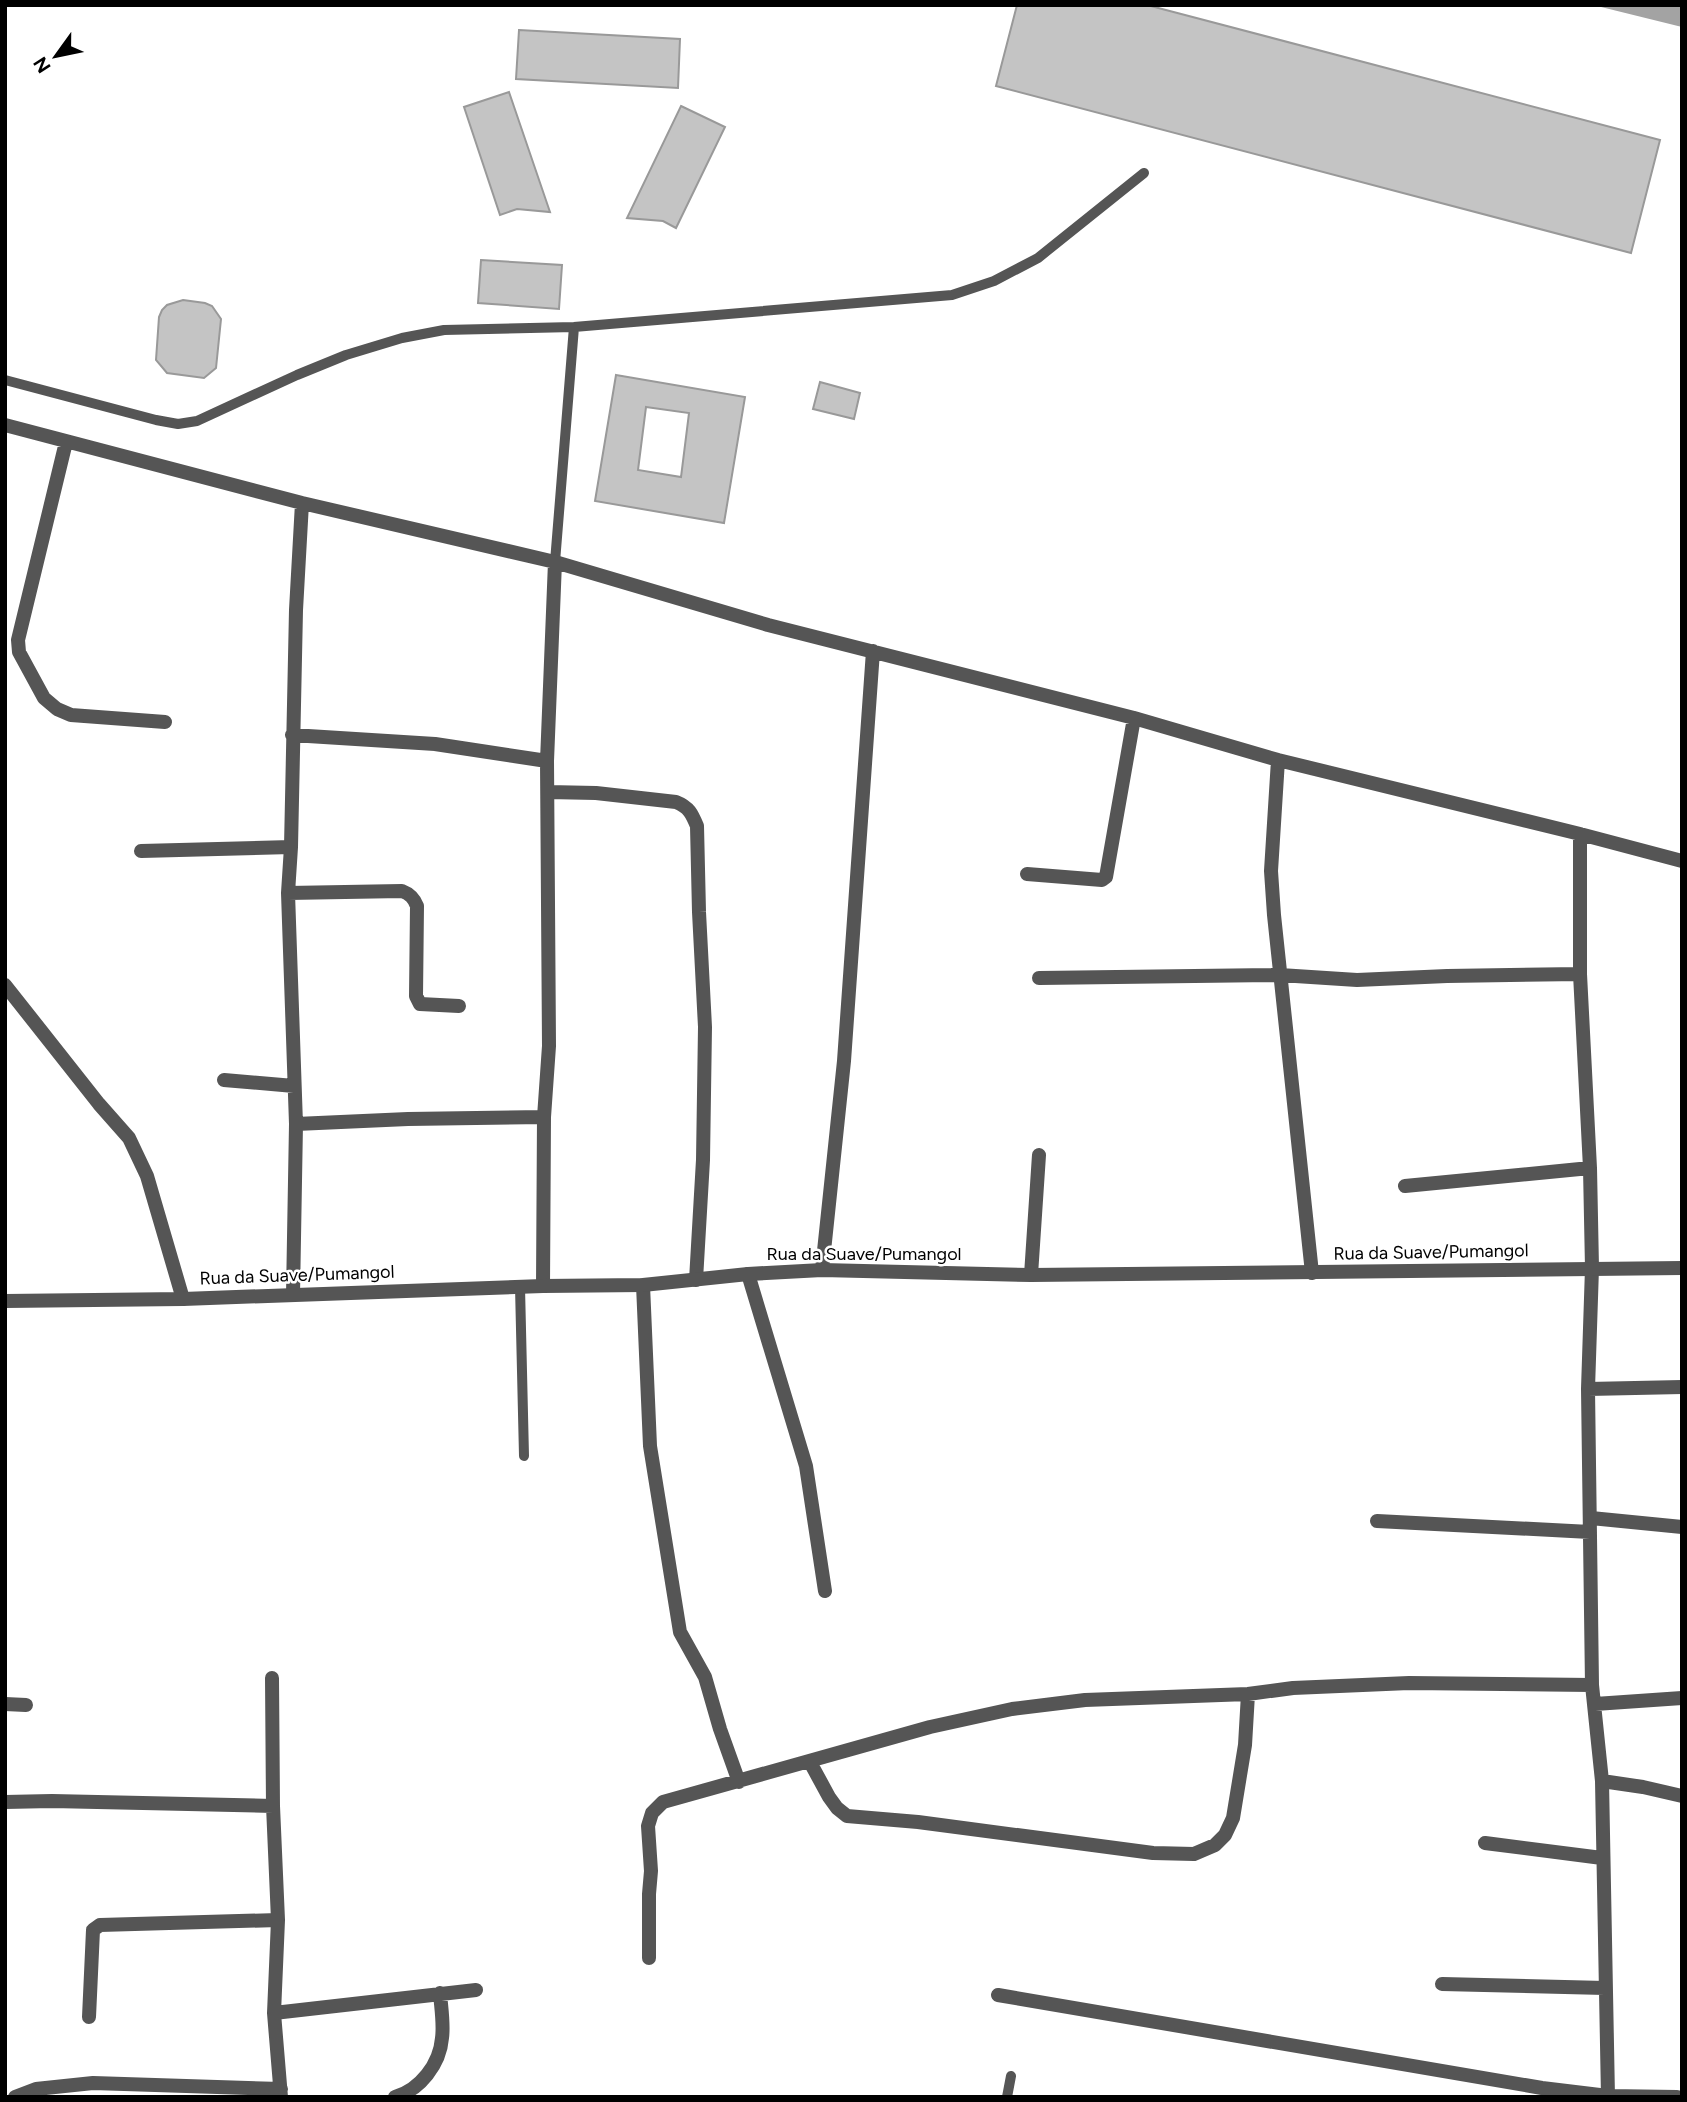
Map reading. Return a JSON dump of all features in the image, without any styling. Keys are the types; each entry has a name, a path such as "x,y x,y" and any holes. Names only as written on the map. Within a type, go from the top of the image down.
{"street":[{"path":"5,425 302,503 555,562 768,625 1134,719 1279,760 1682,861"},
{"path":"66,442 18,640 19,652 44,698 57,709 71,715 165,722"},
{"path":"293,1295 296,1124 288,893 296,610 302,503"},
{"path":"543,1286 544,1118 549,1046 547,761 555,562"},
{"path":"822,1270 844,1061 873,651"},
{"path":"1027,874 1102,880 1106,877 1134,719"},
{"path":"292,735 435,744 547,761"},
{"path":"1279,760 1271,871 1312,1273"},
{"path":"548,792 596,793 676,802 685,806 692,814 697,827 705,1027 703,1160 695,1280"},
{"path":"1580,834 1580,974 1592,1268 1588,1389 1592,1685 1602,1781 1608,2096"},
{"path":"141,851 291,847"},
{"path":"288,893 402,891 408,894 417,906 417,1001 420,1004 458,1006"},
{"path":"1039,978 1280,975 1357,980 1580,974"},
{"path":"5,985 99,1104 130,1138 147,1176 183,1299"},
{"path":"224,1080 293,1086"},
{"path":"296,1124 408,1119 544,1118"},
{"path":"1031,1275 1039,1155"},
{"path":"1405,1186 1590,1168"},
{"name":"Rua da Suave/Pumangol","path":"5,1301 183,1299 643,1285 748,1274 822,1270 1031,1275 1682,1268"},
{"path":"748,1274 806,1466 825,1591"},
{"path":"643,1285 650,1446 680,1632 705,1676 739,1782"},
{"path":"1588,1389 1682,1387"},
{"path":"1377,1521 1682,1527"},
{"path":"15,2097 36,2089 93,2083 281,2093 274,2013 278,1920 273,1806 272,1678"},
{"path":"649,1958 651,1871 648,1826 652,1813 663,1802 930,1727 1012,1709 1085,1700 1248,1694 1293,1688 1409,1683 1592,1685"},
{"path":"810,1762 829,1797 847,1816 918,1822 1153,1853 1194,1854 1215,1845 1225,1835 1233,1818 1245,1745 1248,1694"},
{"path":"1595,1704 1682,1698"},
{"path":"5,1704 26,1705"},
{"path":"1602,1781 1682,1796"},
{"path":"5,1802 273,1806"},
{"path":"1485,1843 1602,1857"},
{"path":"89,2017 93,1930 100,1925 278,1920"},
{"path":"1442,1984 1605,1988"},
{"path":"274,2013 476,1990"},
{"path":"395,2097 414,2088 426,2077 437,2058 443,2039 440,1993"},
{"path":"999,1995 1542,2088 1608,2096 1677,2097"}],"lane":[{"path":"5,380 178,424 197,421 346,355 402,338 444,330 574,327 952,295 994,281 1038,258 1144,173"},
{"path":"555,562 574,327"},
{"path":"520,1287 524,1457"},
{"path":"1007,2097 1011,2076"}],"shaded area":[{"path":"1593,5 1682,5 1682,27"}],"building":[{"path":"1017,5 1147,5 1660,140 1631,253 996,86"},
{"path":"519,30 680,39 678,88 516,79"},
{"path":"509,92 550,212 517,209 500,215 464,107"},
{"path":"681,106 725,127 676,228 663,221 627,218"},
{"path":"481,260 562,265 559,309 478,303"},
{"path":"183,300 212,306 221,319 216,368 204,378 167,373 156,360 159,317 162,310 167,305"},
{"path":"616,375 745,397 724,523 595,501","holes":["646,407 689,413 681,477 638,470"]},
{"path":"820,382 860,393 854,419 813,409"}]}
